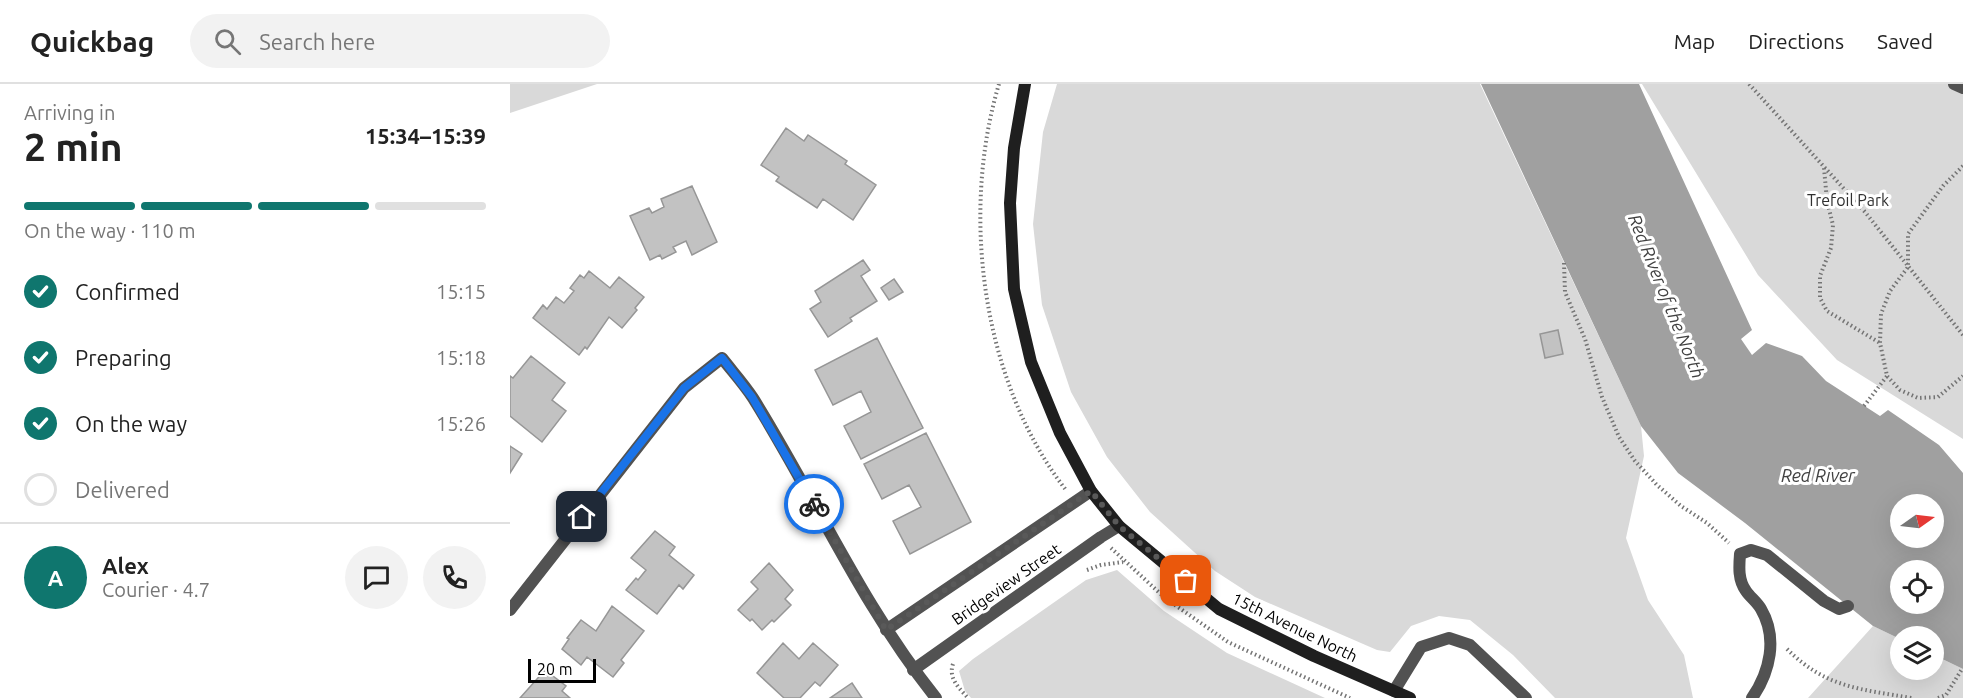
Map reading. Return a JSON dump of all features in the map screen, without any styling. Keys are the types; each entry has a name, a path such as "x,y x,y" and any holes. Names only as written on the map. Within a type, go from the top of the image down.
{"main road":[{"name":"15th Avenue North","path":"1025,84 1014,148 1010,203 1014,289 1031,362 1060,433 1091,491 1119,526 1220,609 1314,656 1410,698"}],"street":[{"path":"1954,84 1963,88"},
{"path":"510,609 684,388 722,358 752,397 886,630 913,670 936,698"},
{"name":"Bridgeview Street","path":"886,630 1091,491"},
{"name":"Bridgeview Street","path":"913,670 1119,526"},
{"path":"1752,698 1759,687 1770,658 1770,631 1761,609 1745,590 1739,573 1740,554 1751,550 1767,555 1824,600 1839,609 1848,606"},
{"path":"1394,691 1421,647 1449,638 1470,645 1526,698"}],"path":[{"path":"1749,84 1865,212 1963,335"},
{"path":"1823,166 1827,201 1833,225 1831,248 1820,276 1820,298 1827,311 1880,343"},
{"path":"1963,166 1943,186 1908,234 1908,267 1890,291 1881,314 1880,343 1887,376 1900,390 1918,398 1938,398 1963,376"},
{"path":"1564,263 1565,292 1585,339 1602,397 1619,437 1635,461 1657,485 1681,506 1707,523 1740,554"},
{"path":"1864,406 1887,376"},
{"path":"1080,573 1101,565 1124,562"},
{"path":"1770,631 1799,661 1817,674 1838,684 1912,698"},
{"path":"957,659 952,665 953,679 968,698"},
{"path":"1938,698 1946,695 1962,669"}],"green space":[{"path":"510,84 597,84 510,113"},
{"path":"1057,84 1480,84 1641,426 1644,456 1626,538 1648,600 1684,655 1693,698 1555,698 1513,655 1470,620 1439,616 1411,626 1390,652 1377,650 1255,597 1215,571 1150,512 1107,457 1071,392 1042,305 1033,224 1043,132"},
{"name":"Trefoil Park","path":"1642,84 1963,84 1963,439 1837,360 1758,275"},
{"path":"1117,570 1164,611 1227,653 1325,698 971,698 965,691 959,671 973,659 1086,580"},
{"path":"1873,626 1890,634 1890,680 1944,680 1944,660 1963,669 1963,698 1808,698"}],"water":[{"name":"Red River","path":"1481,84 1639,84 1752,330 1741,339 1752,355 1766,343 1802,356 1826,381 1880,416 1888,410 1939,445 1963,473 1963,669 1944,660 1944,626 1890,626 1890,634 1873,626 1745,523 1678,473 1641,426"}],"building":[{"path":"786,128 804,141 808,135 847,161 845,164 876,185 853,220 823,199 817,208 776,181 779,177 761,165"},
{"path":"692,186 717,242 692,255 686,241 673,247 676,252 662,259 660,255 650,260 630,216 649,208 652,213 664,207 661,199"},
{"path":"863,260 870,270 861,276 877,301 850,318 852,321 828,337 810,309 821,302 815,291"},
{"path":"589,271 610,288 619,277 644,297 635,308 637,310 622,328 609,317 587,349 585,347 579,355 533,318 543,305 547,309 556,297 564,303 574,291 570,288 580,275 584,278"},
{"path":"894,279 903,292 889,300 881,288"},
{"path":"1558,330 1563,354 1545,358 1540,334"},
{"path":"877,338 923,428 861,459 844,426 871,412 861,391 833,405 815,370"},
{"path":"531,356 565,383 552,400 566,411 542,442 510,416 510,376 513,378"},
{"path":"926,433 971,522 910,554 893,521 921,507 909,485 882,499 864,464"},
{"path":"510,446 522,454 510,473"},
{"path":"655,531 675,547 669,555 694,575 683,589 679,585 657,614 626,590 646,570 631,558"},
{"path":"769,563 793,590 785,599 791,605 762,630 752,619 750,621 738,610 758,589 751,582"},
{"path":"612,606 644,631 621,660 624,663 613,677 587,657 581,665 562,649 569,639 567,638 581,620 596,631"},
{"path":"783,643 799,659 813,643 838,665 820,686 815,682 800,698 784,698 757,673"},
{"path":"545,670 566,686 562,691 570,698 520,698"},
{"path":"852,683 862,698 830,698"}],"way so far":[{"path":"814,504 886,630 1091,491 1119,526 1186,581"}],"route":[{"path":"582,517 684,388 722,358 752,397 814,504"}],"water label":[{"name":"Red River of the North","path":"1667,296"}]}
